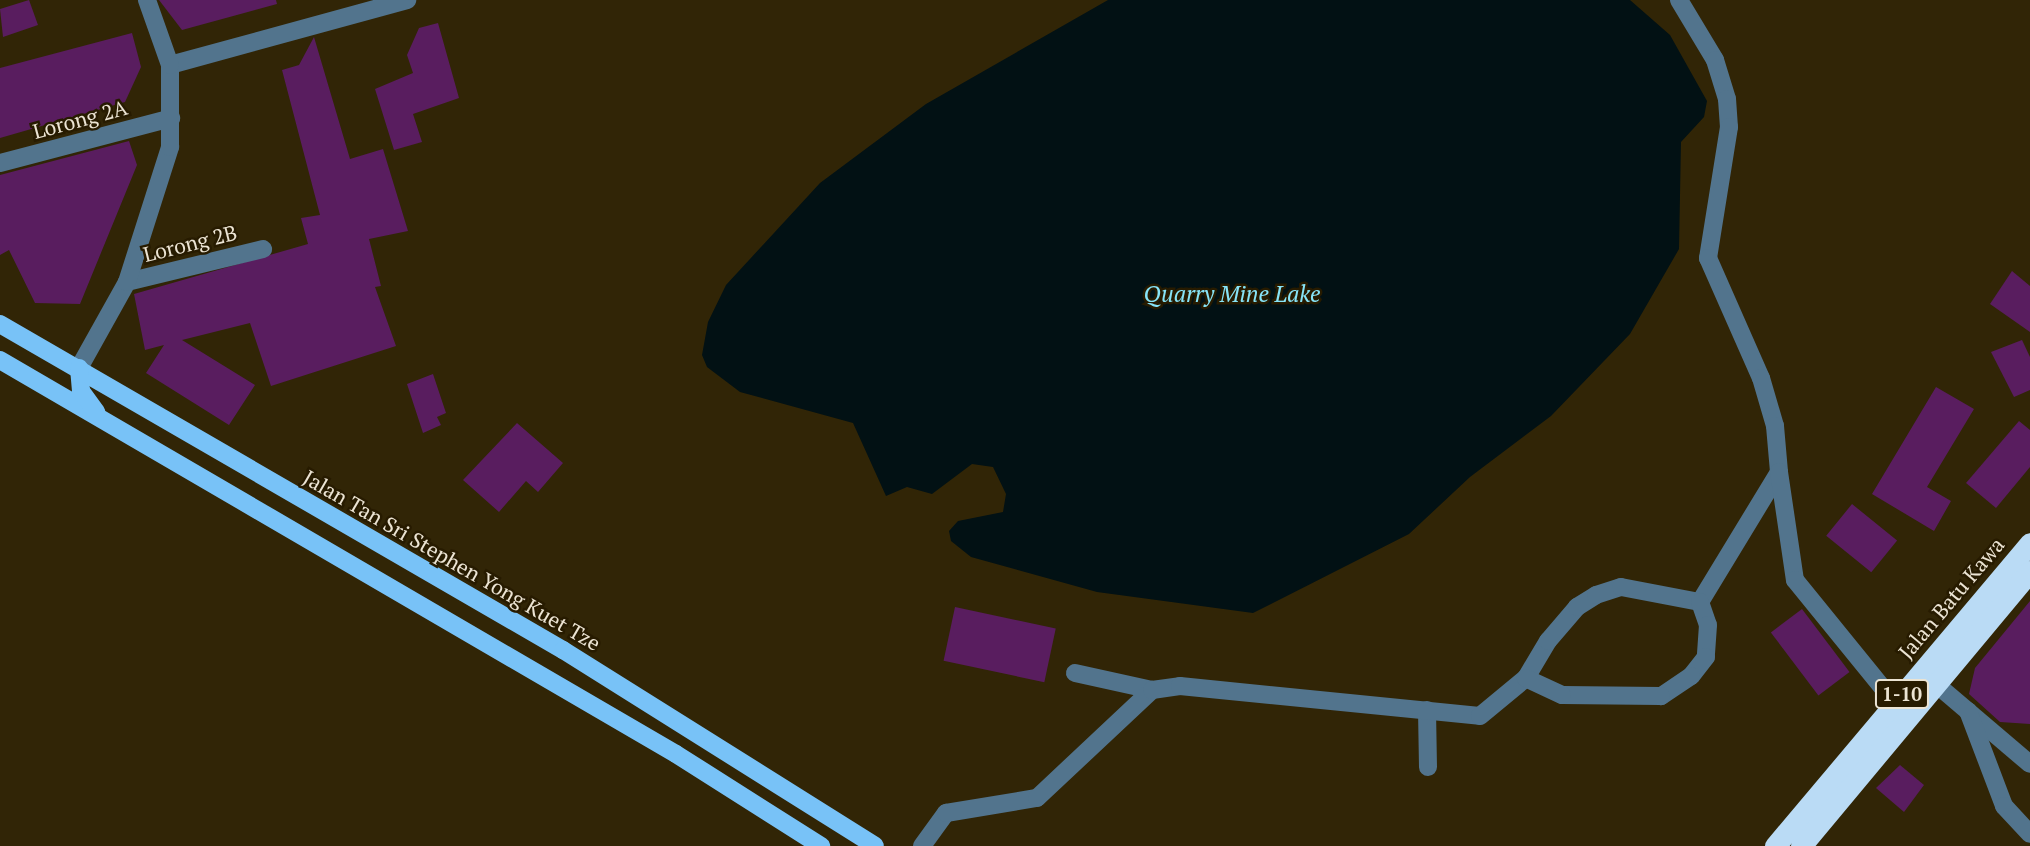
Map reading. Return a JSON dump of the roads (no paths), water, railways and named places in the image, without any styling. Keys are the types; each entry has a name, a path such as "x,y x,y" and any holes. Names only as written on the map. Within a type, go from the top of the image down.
{"highway":[{"name":"Jalan Batu Kawa","path":"1775,846 2030,543"},
{"name":"Jalan Batu Kawa","path":"1801,846 2030,571"}],"main road":[{"name":"Jalan Tan Sri Stephen Yong Kuet Tze","path":"0,324 563,650 875,846"},
{"path":"0,360 676,754 821,846"},
{"path":"79,368 81,391 100,417"}],"street":[{"path":"79,368 127,282 162,184 171,118 170,65 147,0"},
{"path":"170,65 407,0"},
{"path":"1679,0 1715,60 1727,99 1729,127 1708,258 1757,367 1775,426 1779,472 1796,580 1895,704"},
{"name":"Lorong 2A","path":"0,163 171,118"},
{"name":"Lorong 2B","path":"127,282 263,249"},
{"path":"1700,602 1779,472"},
{"path":"1075,673 1152,690 1180,686 1480,716 1526,678 1548,641 1577,607 1596,595 1621,587 1700,602"},
{"path":"1526,678 1562,695 1661,696 1691,676 1706,657 1708,625 1700,602"},
{"path":"1936,684 2030,763"},
{"path":"922,846 946,813 1037,798 1152,690"},
{"path":"1427,710 1428,767"},
{"path":"1969,711 2004,806 2030,834"}],"water":[{"name":"Quarry Mine Lake","path":"1108,0 1630,0 1670,35 1707,101 1704,117 1681,142 1679,249 1630,334 1551,416 1470,477 1409,534 1253,613 1097,592 971,557 951,541 949,531 958,521 1003,512 1006,494 993,467 972,464 932,494 907,487 886,496 853,423 740,392 707,367 702,355 708,322 726,285 820,183 926,104"}]}
